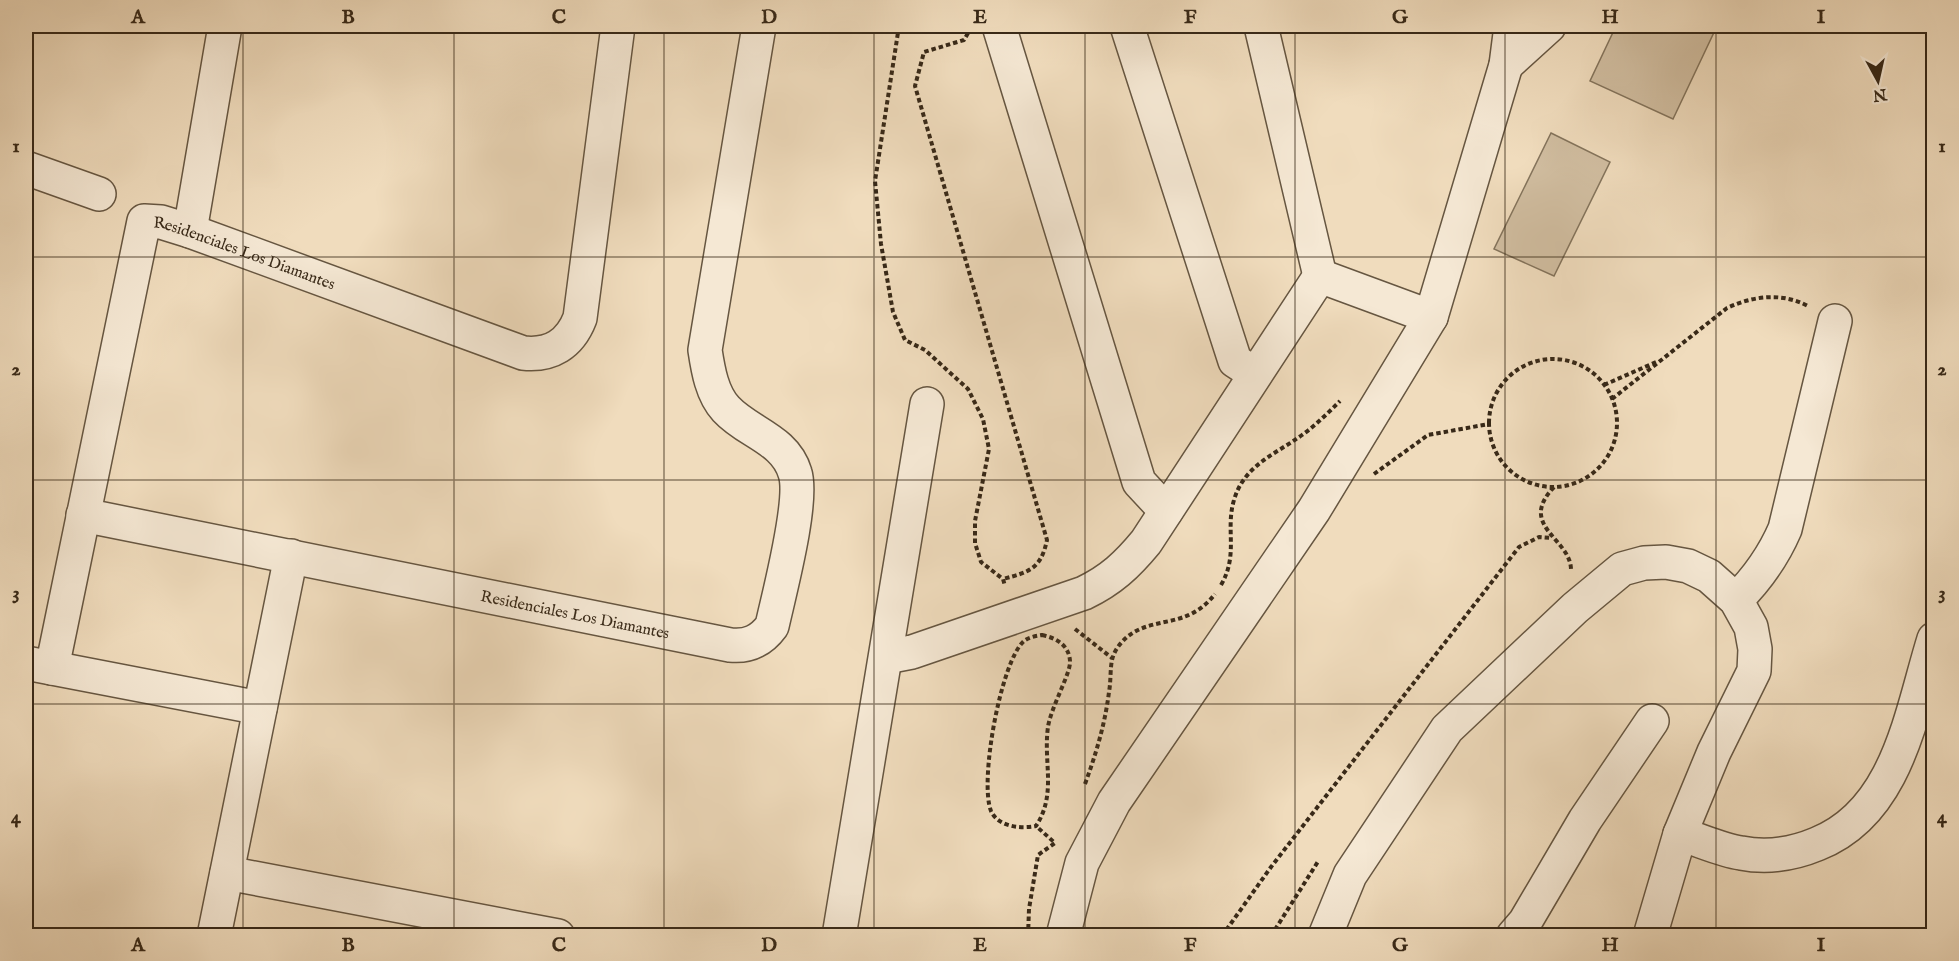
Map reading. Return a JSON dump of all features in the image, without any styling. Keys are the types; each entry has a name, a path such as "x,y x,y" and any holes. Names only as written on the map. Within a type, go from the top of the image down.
{"street":[{"path":"190,231 225,26"},
{"name":"Residenciales Los Diamantes","path":"618,26 580,318 571,336 554,350 544,353 523,353 190,231 149,219 142,227 83,515 730,645 754,642 772,626 798,488 796,474 781,448 726,409 715,391 708,371 705,350 759,26"},
{"path":"999,26 1139,482 1166,511"},
{"path":"1127,26 1235,361 1255,374"},
{"path":"886,657 912,652 1046,606 1108,582 1126,567 1166,511 1320,276 1261,26"},
{"path":"1063,936 1082,863 1114,802 1314,510 1431,317 1506,64 1511,26"},
{"path":"1506,64 1549,26"},
{"path":"26,168 99,194"},
{"path":"1320,276 1431,317"},
{"path":"1736,600 1757,580 1773,555 1785,529 1835,321"},
{"path":"839,936 927,404"},
{"path":"83,515 39,666 260,708"},
{"path":"214,936 291,556"},
{"path":"1325,936 1350,875 1447,729 1575,608 1622,569 1655,562 1688,566 1709,576 1736,600 1751,627 1755,649 1754,671 1714,752 1680,834 1650,936"},
{"path":"1680,834 1740,853 1772,856 1802,850 1832,838 1857,820 1883,788 1900,752 1934,639"},
{"path":"1513,936 1525,922 1585,820 1652,721"},
{"path":"227,873 558,936"}],"path":[{"path":"899,26 875,182 880,244 893,312 905,340 925,350 968,389 983,419 989,449 975,521 975,543 981,562 1003,579 1029,572 1044,555 1047,540 915,86 924,52 964,40 973,26"},
{"path":"1612,399 1727,309 1757,298 1785,298 1799,302 1835,321"},
{"path":"1604,385 1662,359"},
{"path":"1557,360 1580,365 1604,385 1612,399 1617,426 1610,452 1602,464 1586,477 1568,485 1554,487 1540,485 1514,474 1496,452 1489,424 1496,393 1518,370 1532,363 1557,360"},
{"path":"1084,785 1104,723 1112,658 1118,647 1135,632 1187,616 1213,596 1229,568 1232,552 1231,518 1240,484 1263,460 1304,434 1343,398"},
{"path":"1366,480 1428,435 1489,424"},
{"path":"1222,936 1271,867 1519,547 1539,537 1552,538 1543,520 1542,510 1544,497 1554,487"},
{"path":"1046,606 1112,658"},
{"path":"1042,635 1058,640 1065,647 1070,662 1050,717 1046,751 1050,791 1046,807 1036,826 1025,828 1006,824 991,812 987,767 989,749 1011,660 1024,641 1042,635"},
{"path":"1036,826 1055,843"},
{"path":"1054,853 1055,843 1060,834"},
{"path":"1028,936 1029,909 1038,855 1055,843"},
{"path":"1277,936 1278,923"}],"shaded area":[{"path":"1616,26 1717,26 1673,119 1590,81"},
{"path":"1551,133 1610,162 1554,276 1494,249"}]}
